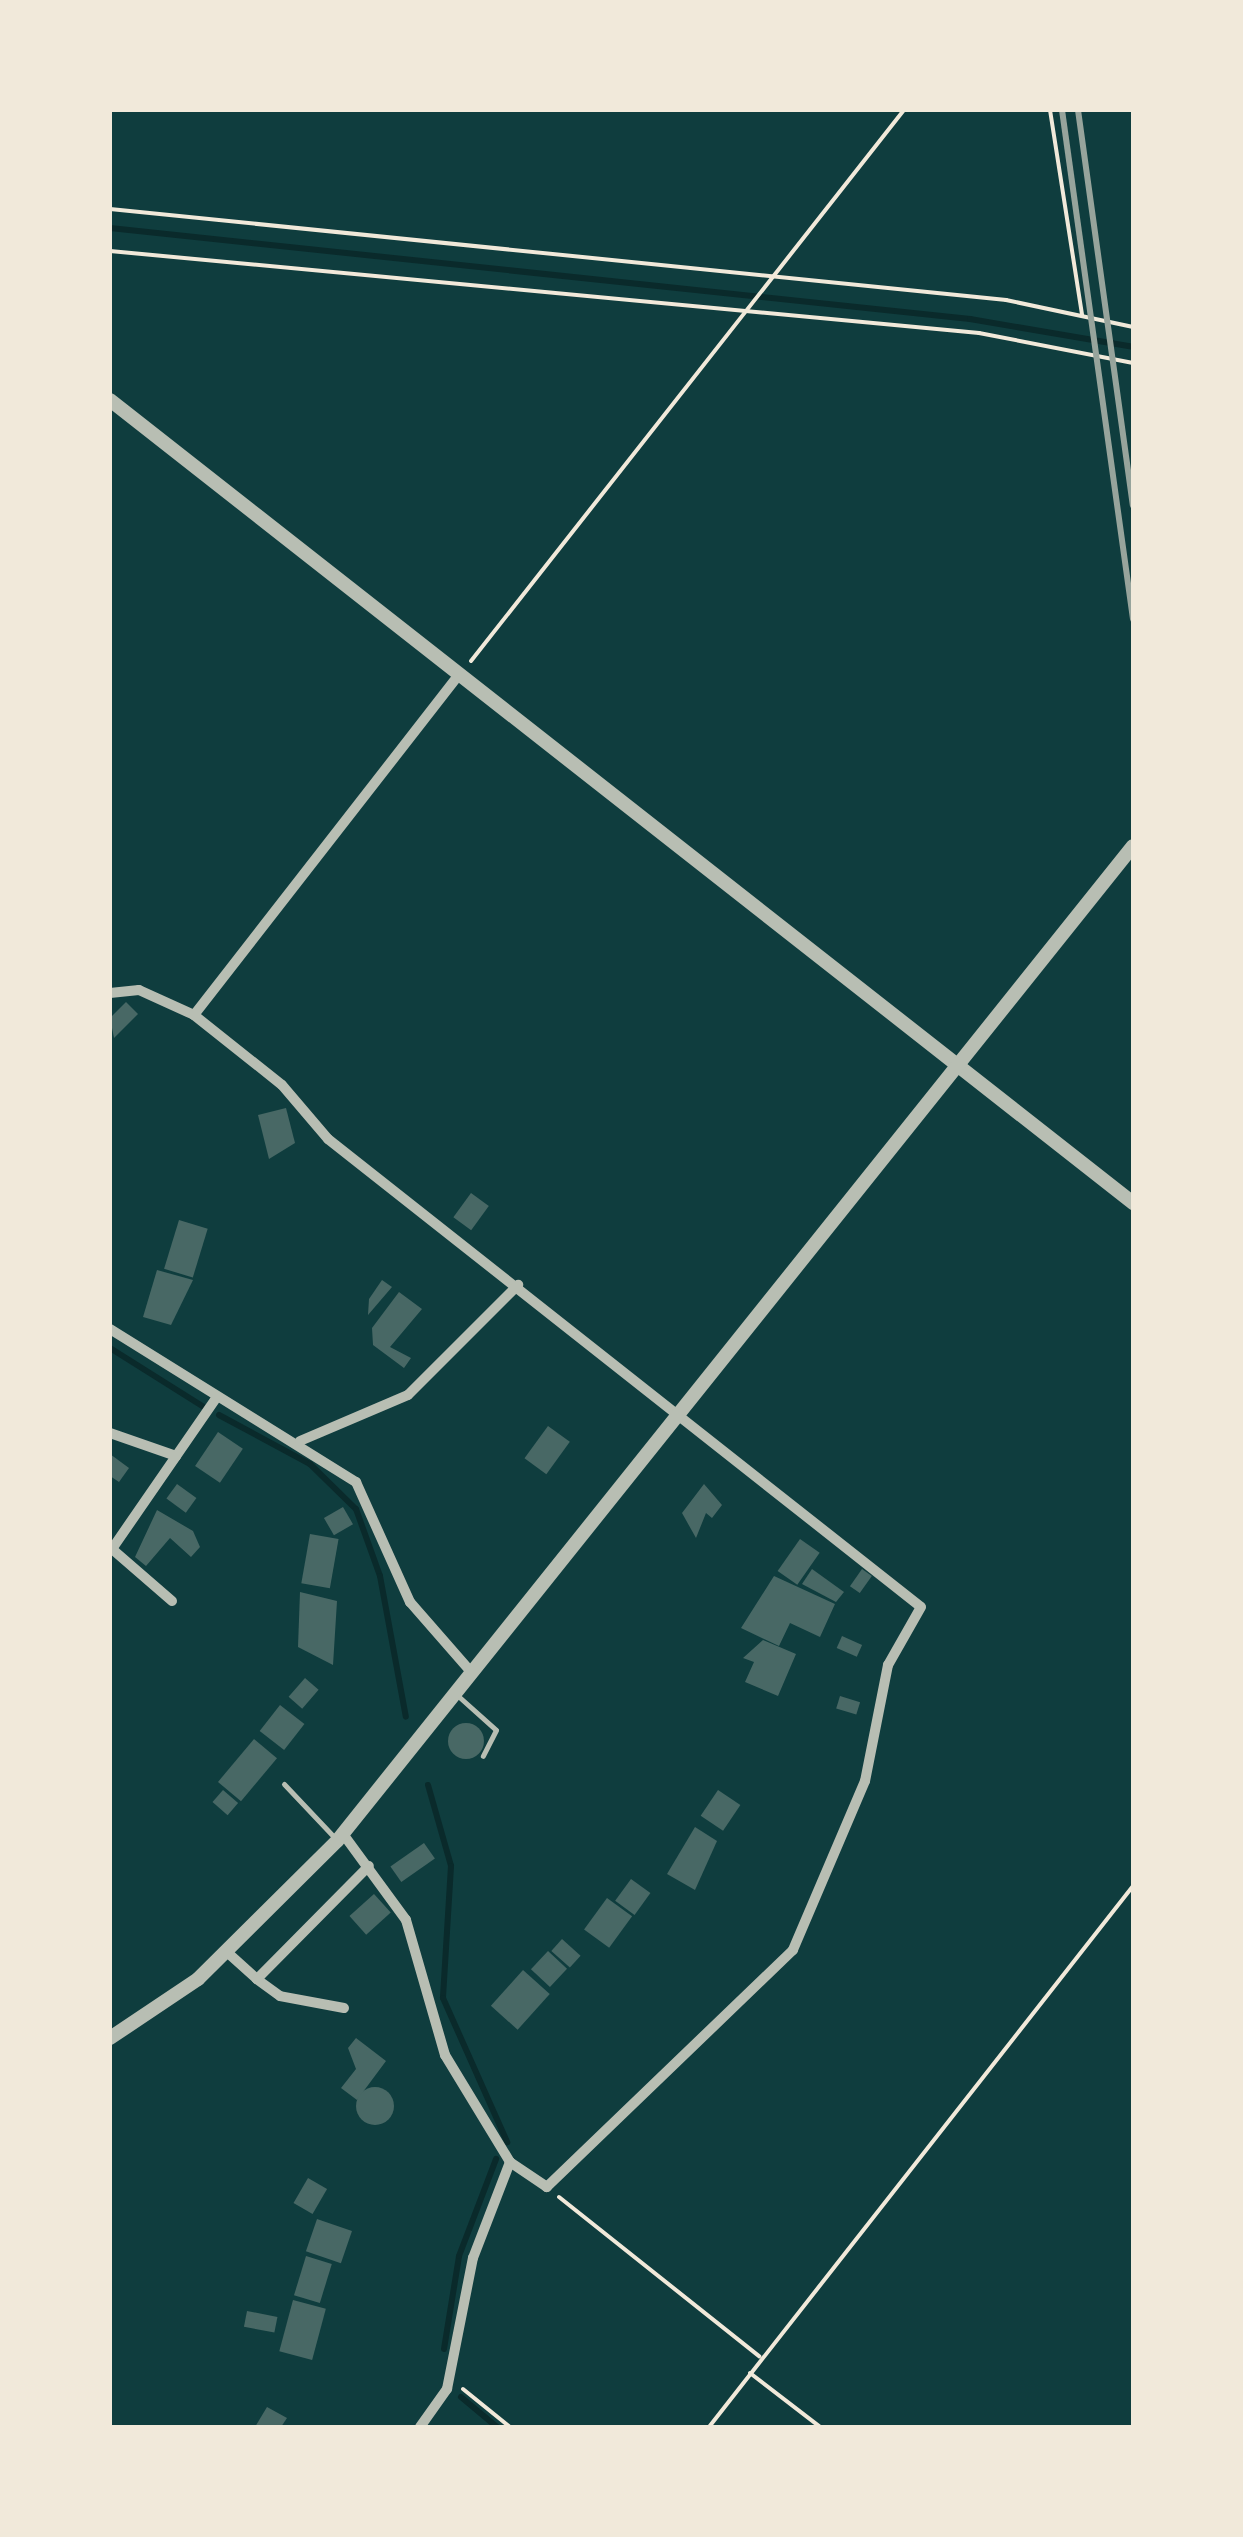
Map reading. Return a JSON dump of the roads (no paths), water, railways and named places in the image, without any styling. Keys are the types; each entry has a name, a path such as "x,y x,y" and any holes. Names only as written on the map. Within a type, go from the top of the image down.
{"street":[{"path":"110,400 1133,1203"},
{"path":"194,1015 459,676"},
{"path":"110,2038 228,1953 340,1837 1133,846"},
{"path":"110,993 138,990 194,1015 282,1085 328,1139 918,1600 920,1616 888,1665 865,1782 793,1950 547,2187 510,2162 445,2055 406,1920 369,1866 340,1837"},
{"path":"300,1440 419,1388 518,1285"},
{"path":"110,1329 218,1397 300,1440 356,1482 410,1602 472,1673"},
{"path":"172,1602 111,1549 218,1397"},
{"path":"110,1433 176,1456"},
{"path":"258,1979 369,1866"},
{"path":"228,1953 280,1996 344,2008"},
{"path":"420,2427 450,2379 473,2258 510,2162"}],"lane":[{"path":"456,1693 496,1730 482,1756"},
{"path":"284,1784 340,1837"}],"waterway":[{"path":"110,228 970,319 1133,347"},
{"path":"110,1348 202,1406"},
{"path":"219,1415 310,1464 356,1509 380,1576 406,1717"},
{"path":"428,1785 451,1866 443,1998 507,2142"},
{"path":"444,2349 459,2256 496,2159"},
{"path":"461,2397 497,2427"}],"railway":[{"path":"1062,110 1133,619"},
{"path":"1078,110 1133,505"}]}
